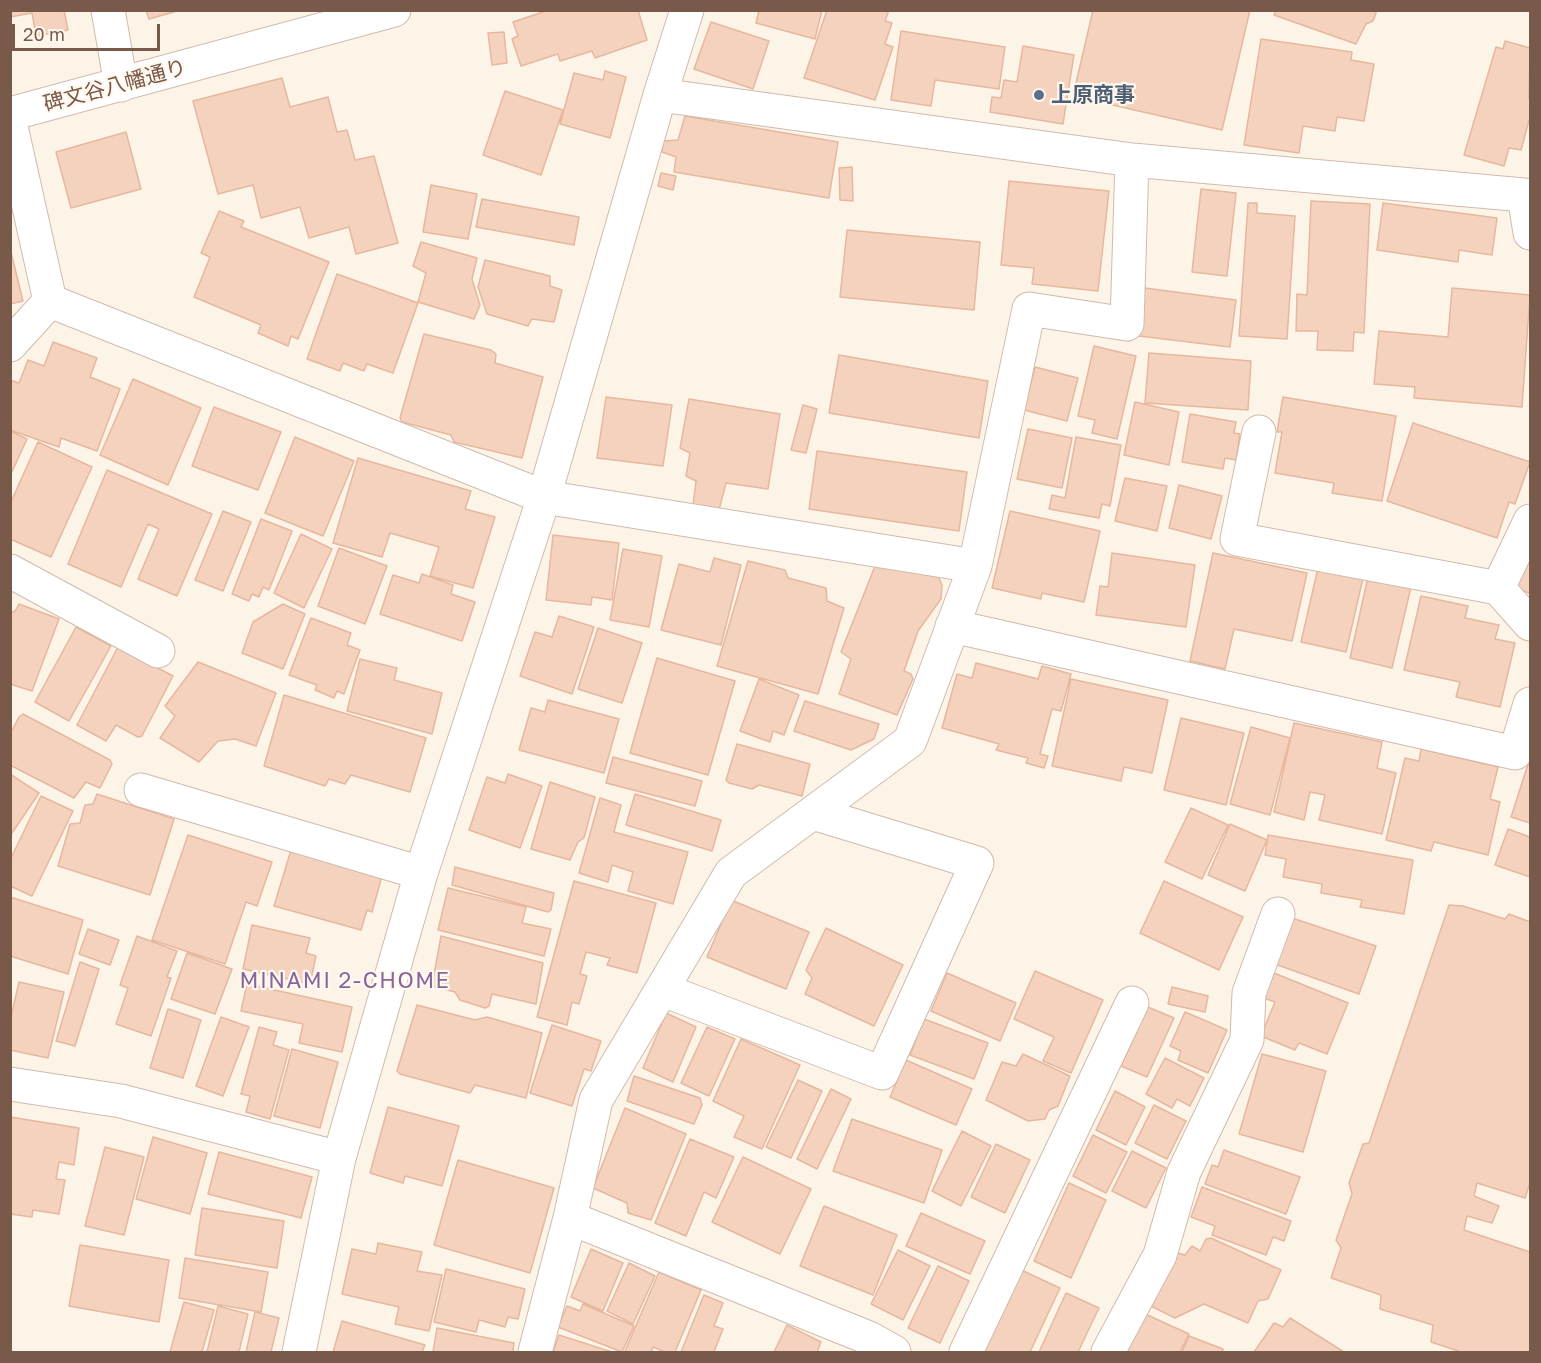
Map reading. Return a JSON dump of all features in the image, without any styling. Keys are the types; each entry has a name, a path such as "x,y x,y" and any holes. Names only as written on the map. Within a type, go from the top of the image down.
{"street":[{"path":"108,10 121,85"},
{"name":"碑文谷八幡通り","path":"10,114 394,10"},
{"path":"299,1353 339,1158 421,873 544,497 660,95 687,10"},
{"path":"660,95 1132,160 1524,195 1530,233"},
{"path":"10,122 50,301"},
{"path":"535,1353 570,1218 596,1100 731,873 910,741 975,566 1029,309 1127,324 1132,160"},
{"path":"50,301 544,497 975,566"},
{"path":"10,345 50,301"},
{"path":"1259,432 1237,539 1498,588 1530,624"},
{"path":"1498,588 1530,521"},
{"path":"10,571 158,651"},
{"path":"952,626 1515,753 1530,704"},
{"path":"141,790 421,873"},
{"path":"663,990 882,1073 977,863 813,813"},
{"path":"1108,1353 1160,1255 1184,1172 1247,1040 1249,993 1278,914"},
{"path":"966,1353 1132,1003"},
{"path":"10,1084 121,1101 339,1158"},
{"path":"570,1218 869,1338 894,1353"}],"building":[{"path":"10,10 64,10 68,30 36,36 32,13 10,17"},
{"path":"146,10 181,10 149,19"},
{"path":"549,10 638,10 647,40 595,58 592,51 560,61 558,54 521,66 512,39 518,36 513,22"},
{"path":"759,10 822,10 815,39 756,23"},
{"path":"827,10 889,10 885,21 892,23 885,44 893,47 875,100 804,78"},
{"path":"1093,10 1250,10 1222,130 1073,96"},
{"path":"1276,10 1377,10 1373,21 1366,24 1356,44 1274,15"},
{"path":"711,22 769,41 753,89 694,69"},
{"path":"901,31 1005,47 999,89 935,80 931,106 891,100"},
{"path":"504,32 507,63 492,65 488,33"},
{"path":"1261,39 1352,52 1351,60 1374,64 1364,121 1337,117 1335,131 1303,126 1299,153 1244,145"},
{"path":"1505,41 1530,48 1530,117 1521,150 1509,148 1504,166 1464,155 1496,47 1503,49"},
{"path":"1023,46 1074,55 1063,124 990,112 992,97 1001,98 1004,80 1017,82"},
{"path":"605,71 626,77 610,138 560,124 574,73 603,80"},
{"path":"282,78 290,107 328,97 337,132 347,130 355,160 374,156 398,243 356,254 349,227 309,238 300,207 261,218 253,185 218,194 193,101"},
{"path":"505,91 563,110 541,175 483,155"},
{"path":"685,116 838,142 829,198 674,172 676,157 662,152 663,141 678,140"},
{"path":"126,132 141,189 71,208 56,152"},
{"path":"852,167 853,201 840,200 839,168"},
{"path":"661,173 676,176 673,190 658,186"},
{"path":"1009,181 1109,191 1098,291 1032,284 1034,268 1001,265"},
{"path":"431,185 477,194 468,239 423,232"},
{"path":"1201,189 1236,193 1227,276 1192,272"},
{"path":"482,199 579,217 574,245 476,227"},
{"path":"1311,201 1370,204 1364,333 1354,332 1353,351 1317,350 1318,331 1296,331 1297,294 1307,295"},
{"path":"1248,203 1257,203 1257,213 1295,216 1287,339 1239,336"},
{"path":"1383,203 1497,218 1492,255 1459,250 1458,262 1377,250"},
{"path":"219,211 244,221 241,227 329,262 298,339 291,336 288,346 258,333 261,325 194,297 210,257 201,253"},
{"path":"847,230 980,242 974,310 840,297"},
{"path":"421,242 477,258 472,279 480,305 474,319 418,302 426,273 413,266"},
{"path":"10,248 23,301 10,304"},
{"path":"485,260 550,276 550,286 562,290 554,322 532,319 528,326 487,314 478,287"},
{"path":"337,274 418,303 393,373 367,364 364,371 343,363 340,371 307,359"},
{"path":"1145,288 1236,300 1230,347 1139,336"},
{"path":"1452,288 1530,295 1522,407 1414,398 1415,387 1374,384 1379,331 1448,337"},
{"path":"424,334 491,350 496,354 495,363 543,377 522,458 454,442 451,435 402,422 400,418"},
{"path":"53,342 97,358 90,377 120,389 97,451 61,438 59,447 10,430 10,380 19,383 28,360 44,366"},
{"path":"1094,346 1136,356 1117,439 1092,433 1095,420 1078,416"},
{"path":"1149,353 1251,361 1248,410 1145,403"},
{"path":"839,355 988,381 979,438 829,413"},
{"path":"1035,367 1078,378 1067,421 1024,410"},
{"path":"133,379 201,408 168,485 100,455"},
{"path":"606,397 672,405 663,466 597,458"},
{"path":"1283,397 1396,416 1382,501 1332,493 1334,483 1275,473 1282,432 1277,432"},
{"path":"689,399 780,414 768,489 726,483 719,510 693,505 696,481 686,476 690,453 680,448"},
{"path":"1135,402 1179,412 1169,465 1124,455"},
{"path":"803,405 817,409 806,453 791,450"},
{"path":"214,407 281,432 258,490 192,466"},
{"path":"1190,414 1236,422 1234,433 1240,434 1236,460 1225,458 1223,469 1182,462"},
{"path":"1413,423 1530,462 1515,504 1509,502 1497,538 1387,501"},
{"path":"1028,429 1072,438 1062,488 1017,479"},
{"path":"10,431 27,439 10,476"},
{"path":"295,437 354,461 323,536 265,513"},
{"path":"1076,437 1121,445 1110,506 1102,504 1099,518 1049,509 1052,495 1065,498"},
{"path":"38,442 92,467 51,557 10,539 10,504"},
{"path":"817,451 967,472 959,531 809,509"},
{"path":"358,458 471,491 465,509 495,517 473,588 430,576 439,547 390,533 382,557 333,543"},
{"path":"107,470 212,514 177,596 138,579 159,529 148,524 121,587 68,564"},
{"path":"1125,478 1167,486 1157,531 1115,521"},
{"path":"1179,485 1222,496 1211,539 1169,528"},
{"path":"223,511 251,522 223,591 195,580"},
{"path":"1010,511 1100,531 1084,602 1042,593 1041,599 992,588"},
{"path":"261,519 292,531 269,590 263,587 259,597 252,594 249,601 232,594"},
{"path":"301,534 332,549 304,608 274,593"},
{"path":"553,535 619,543 612,600 592,597 591,605 546,600"},
{"path":"339,548 387,566 365,624 318,606"},
{"path":"623,549 662,556 649,627 610,620"},
{"path":"1112,553 1195,565 1186,627 1096,615 1100,586 1108,587"},
{"path":"1213,553 1307,573 1292,641 1234,629 1225,669 1190,661"},
{"path":"1530,556 1530,589 1529,593 1516,588"},
{"path":"714,558 741,565 721,645 661,630 679,564 710,572"},
{"path":"748,561 785,570 788,578 826,588 827,601 844,608 818,694 717,666"},
{"path":"875,566 938,576 942,585 941,599 918,631 904,671 911,674 913,679 897,715 839,694 851,659 841,652"},
{"path":"1318,568 1363,578 1346,652 1301,642"},
{"path":"422,574 453,585 451,594 475,602 462,641 380,614 393,575 419,583"},
{"path":"1368,577 1411,587 1392,668 1350,658"},
{"path":"1421,596 1468,606 1465,618 1499,625 1495,639 1515,643 1500,707 1456,697 1460,682 1404,670"},
{"path":"19,604 59,619 32,691 10,684 10,613 15,611"},
{"path":"283,604 305,614 283,669 242,653 253,622"},
{"path":"559,616 594,627 572,694 520,676 535,632 552,637"},
{"path":"311,618 351,633 347,645 360,650 344,694 337,691 334,698 315,690 317,685 289,675"},
{"path":"76,627 111,646 69,721 35,702"},
{"path":"598,628 642,643 622,703 578,689"},
{"path":"118,647 173,676 142,736 138,737 116,725 106,741 77,725"},
{"path":"657,658 735,681 708,775 630,753"},
{"path":"360,659 397,668 394,680 442,693 432,734 347,711"},
{"path":"198,662 276,693 256,746 235,739 218,741 199,762 160,738 175,716 165,706"},
{"path":"976,663 1038,679 1042,666 1071,674 1061,711 1052,709 1040,754 1048,756 1044,768 1026,763 1028,758 996,750 999,744 942,728 957,674 972,678"},
{"path":"759,679 799,695 784,735 773,731 770,742 740,731"},
{"path":"1071,679 1168,700 1152,773 1124,767 1121,781 1052,766"},
{"path":"284,695 426,738 410,792 351,775 345,784 329,779 325,786 264,766"},
{"path":"548,700 619,719 604,773 519,750 531,708 545,712"},
{"path":"805,701 879,724 874,739 851,750 794,731"},
{"path":"23,714 110,760 112,764 100,788 86,782 74,798 10,765 10,734"},
{"path":"1181,718 1244,733 1226,805 1164,790"},
{"path":"1294,723 1382,742 1377,768 1396,773 1382,834 1319,820 1325,795 1310,792 1304,820 1274,812"},
{"path":"1251,727 1290,738 1270,815 1230,804"},
{"path":"737,744 810,764 802,796 759,785 752,789 729,783 726,780"},
{"path":"1421,749 1498,767 1490,799 1500,802 1488,855 1434,842 1431,851 1386,840 1405,758 1419,761"},
{"path":"613,757 702,781 695,806 606,783"},
{"path":"1530,758 1530,823 1511,817"},
{"path":"10,774 39,793 10,836"},
{"path":"508,774 542,786 520,848 469,830 487,777 505,783"},
{"path":"550,782 595,797 584,838 578,842 570,860 531,849"},
{"path":"97,794 174,819 150,895 58,866 70,824 80,823 85,805 93,804"},
{"path":"635,794 721,820 712,851 626,825"},
{"path":"41,796 73,811 32,896 10,886 10,860"},
{"path":"600,798 621,805 614,832 688,852 673,904 628,891 633,872 612,865 608,882 579,873"},
{"path":"1191,808 1228,825 1202,879 1165,862"},
{"path":"1230,824 1267,840 1245,891 1208,875"},
{"path":"1508,829 1530,837 1530,877 1495,865"},
{"path":"188,835 272,862 257,906 246,902 225,964 152,940"},
{"path":"1268,835 1413,860 1404,914 1360,907 1362,900 1321,893 1322,884 1283,877 1286,859 1265,855"},
{"path":"291,850 382,876 372,912 367,910 361,930 274,906"},
{"path":"455,867 554,893 551,910 548,912 452,885"},
{"path":"574,881 656,903 637,973 607,965 610,958 586,952 580,974 587,976 579,1004 572,1002 567,1025 537,1017"},
{"path":"1164,881 1243,917 1219,970 1140,933"},
{"path":"448,888 526,907 522,923 551,929 544,956 438,930"},
{"path":"10,897 83,920 68,974 10,956"},
{"path":"731,900 809,932 786,989 707,957"},
{"path":"1449,905 1463,906 1505,919 1509,914 1530,922 1530,1183 1525,1198 1477,1183 1474,1196 1499,1206 1492,1223 1467,1216 1464,1230 1530,1252 1530,1352 1461,1352 1431,1342 1433,1325 1380,1309 1381,1295 1331,1278 1341,1248 1336,1240 1352,1194 1349,1183 1363,1144 1369,1143"},
{"path":"1289,917 1376,946 1359,994 1272,963"},
{"path":"252,925 310,938 306,953 316,956 310,984 243,969"},
{"path":"826,928 903,965 874,1026 805,994 812,978 806,970"},
{"path":"88,929 119,940 110,965 79,954"},
{"path":"137,936 177,951 167,977 171,978 151,1036 116,1024 128,988 120,985"},
{"path":"441,936 543,963 536,1004 492,994 489,1006 485,1008 460,1000 455,992 432,986"},
{"path":"187,953 232,969 215,1014 171,999"},
{"path":"80,962 99,969 75,1046 56,1041"},
{"path":"1035,971 1103,1000 1071,1073 1043,1061 1054,1037 1014,1019"},
{"path":"947,973 1016,1003 1000,1041 931,1011"},
{"path":"1274,973 1348,1003 1327,1054 1299,1043 1295,1050 1261,1036 1275,1002 1264,998"},
{"path":"19,982 64,992 48,1058 10,1050 10,1021"},
{"path":"247,984 352,1007 342,1052 299,1043 303,1024 241,1011"},
{"path":"1172,987 1208,996 1205,1012 1168,1004"},
{"path":"417,1005 475,1020 487,1017 542,1033 526,1098 475,1085 470,1093 400,1074 397,1071"},
{"path":"1148,1007 1174,1018 1147,1077 1121,1066"},
{"path":"168,1009 201,1020 183,1078 150,1068"},
{"path":"1185,1012 1227,1030 1208,1073 1178,1060 1181,1051 1170,1046"},
{"path":"666,1013 696,1027 673,1082 643,1068"},
{"path":"221,1017 249,1027 223,1096 196,1086"},
{"path":"924,1019 988,1043 974,1079 910,1055"},
{"path":"552,1025 601,1041 591,1071 584,1069 572,1106 530,1093"},
{"path":"259,1027 277,1032 273,1045 289,1050 270,1119 246,1112 250,1096 241,1094"},
{"path":"707,1027 735,1039 709,1096 681,1083"},
{"path":"741,1039 800,1065 762,1149 734,1137 744,1116 713,1101"},
{"path":"292,1049 338,1062 320,1128 274,1116"},
{"path":"1023,1054 1070,1076 1058,1106 1049,1110 1045,1119 1028,1121 986,1100 1002,1062 1016,1066"},
{"path":"1262,1054 1326,1071 1303,1152 1239,1134"},
{"path":"1165,1058 1204,1078 1190,1106 1177,1099 1172,1108 1146,1094"},
{"path":"906,1060 972,1089 956,1125 890,1097"},
{"path":"634,1076 700,1098 702,1105 694,1124 627,1101"},
{"path":"798,1080 822,1091 791,1158 766,1147"},
{"path":"831,1089 851,1099 817,1169 797,1159"},
{"path":"1115,1091 1145,1107 1126,1145 1096,1130"},
{"path":"1154,1105 1186,1121 1167,1159 1135,1143"},
{"path":"388,1107 459,1126 442,1186 405,1176 403,1183 370,1173"},
{"path":"625,1108 686,1134 651,1220 628,1213 627,1203 593,1188"},
{"path":"10,1117 79,1128 74,1165 59,1162 56,1179 65,1180 59,1214 33,1210 32,1217 10,1214"},
{"path":"852,1119 942,1150 924,1203 833,1171"},
{"path":"962,1131 991,1146 961,1206 932,1191"},
{"path":"1093,1135 1127,1152 1106,1193 1073,1176"},
{"path":"153,1137 207,1153 190,1214 136,1199"},
{"path":"690,1139 734,1157 716,1198 704,1192 686,1236 655,1223"},
{"path":"996,1144 1030,1160 1005,1213 971,1197"},
{"path":"105,1147 144,1157 124,1235 85,1226"},
{"path":"1224,1150 1300,1177 1286,1214 1205,1184 1212,1165 1218,1167"},
{"path":"1132,1151 1166,1168 1146,1208 1112,1191"},
{"path":"219,1152 312,1177 301,1218 208,1194"},
{"path":"743,1157 811,1189 780,1254 712,1222"},
{"path":"458,1160 554,1188 530,1273 434,1245"},
{"path":"1069,1183 1106,1200 1071,1278 1034,1261"},
{"path":"1202,1187 1291,1221 1284,1241 1273,1237 1266,1255 1212,1235 1215,1226 1191,1217"},
{"path":"824,1206 897,1235 873,1295 800,1266"},
{"path":"202,1208 284,1221 277,1268 195,1255"},
{"path":"921,1213 985,1241 970,1274 906,1246"},
{"path":"1211,1238 1281,1270 1268,1299 1258,1301 1248,1323 1204,1304 1175,1318 1145,1303 1167,1250 1185,1255 1192,1246 1200,1251 1206,1239"},
{"path":"378,1243 422,1252 417,1271 442,1275 429,1331 395,1324 399,1307 342,1294 352,1249 376,1254"},
{"path":"80,1245 169,1260 159,1322 69,1306"},
{"path":"591,1249 623,1263 603,1311 571,1297"},
{"path":"898,1250 930,1266 903,1320 871,1304"},
{"path":"185,1258 268,1272 261,1312 179,1298"},
{"path":"629,1263 655,1276 633,1324 607,1311"},
{"path":"938,1266 969,1281 940,1343 908,1328"},
{"path":"446,1269 525,1289 518,1319 508,1317 505,1327 479,1320 476,1332 434,1322"},
{"path":"1019,1269 1060,1288 1030,1352 980,1352"},
{"path":"659,1272 701,1290 675,1352 665,1352 653,1347 651,1352 625,1351"},
{"path":"1066,1293 1099,1308 1078,1352 1039,1352"},
{"path":"704,1295 723,1303 714,1326 723,1329 714,1352 681,1352"},
{"path":"184,1302 214,1310 202,1352 170,1352"},
{"path":"583,1304 634,1326 622,1352 558,1327 567,1306 580,1311"},
{"path":"218,1306 248,1314 239,1352 207,1352"},
{"path":"255,1312 279,1318 271,1352 246,1352"},
{"path":"1143,1313 1189,1334 1180,1352 1124,1352"},
{"path":"1290,1318 1344,1352 1254,1352 1274,1323 1283,1327"},
{"path":"342,1321 425,1345 422,1352 333,1352"},
{"path":"787,1325 821,1342 817,1352 774,1352"},
{"path":"437,1328 514,1343 513,1352 433,1352"},
{"path":"559,1335 612,1352 553,1352"},
{"path":"1189,1336 1223,1349 1222,1352 1182,1352"}],"place":[{"name":"上原商事","path":"1039,95"}],"district":[{"name":"MINAMI 2-CHOME","path":"345,981"}]}
